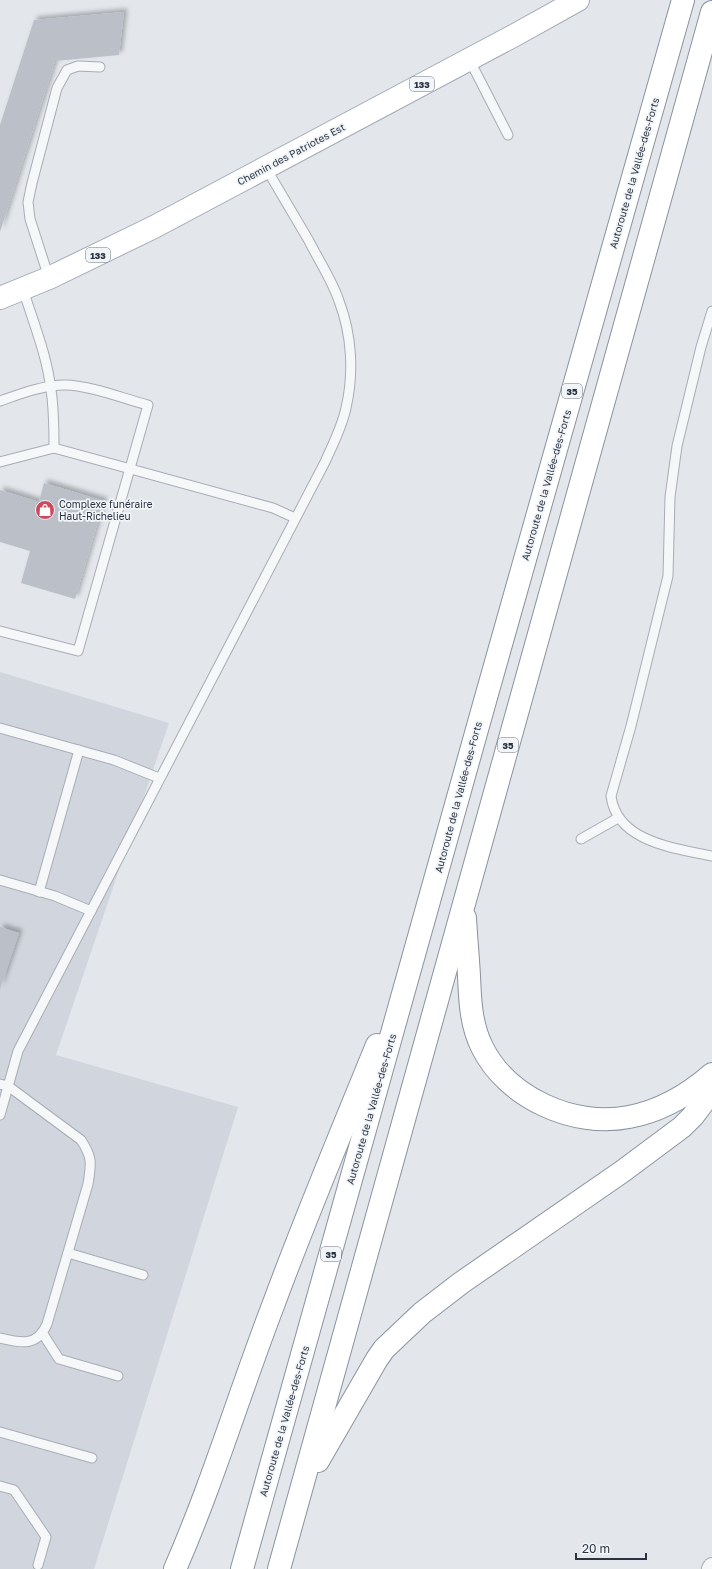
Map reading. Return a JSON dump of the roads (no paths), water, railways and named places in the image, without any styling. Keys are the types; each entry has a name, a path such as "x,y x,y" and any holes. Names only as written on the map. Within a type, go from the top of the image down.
{"main road":[{"name":"Chemin des Patriotes Est","path":"0,298 49,278 154,227 578,0"},
{"name":"Autoroute de la Vallée-des-Forts","path":"242,1569 683,0"},
{"name":"35","path":"279,1569 712,12"},
{"path":"464,903 471,1014 475,1030 482,1047 490,1060 502,1076 515,1087 535,1100 552,1108 591,1118 610,1119 635,1116 665,1105 681,1097 712,1074"},
{"path":"175,1569 189,1537 225,1441 274,1303 419,940"},
{"path":"302,1488 377,1359 394,1339 437,1301 623,1171 682,1127 693,1116 712,1091"}],"lane":[{"path":"469,59 508,135"},
{"path":"49,278 30,219 28,202 32,183 57,88 61,79 67,70 78,66 100,67"},
{"path":"0,1115 4,1085 18,1051 90,910 296,518 336,439 341,424 349,394 350,378 350,346 344,316 333,286 266,168"},
{"path":"23,289 46,363 51,386 54,423 54,448"},
{"path":"712,311 701,348 678,446 670,497 668,576 611,796 612,806 618,818 634,833 645,839 712,856"},
{"path":"0,401 51,386 65,385 80,386 148,406 78,652 0,631"},
{"path":"0,462 54,448 273,508 296,518"},
{"path":"0,728 114,760 159,778"},
{"path":"39,892 79,750"},
{"path":"581,839 618,818"},
{"path":"0,880 70,901 90,910"},
{"path":"0,1338 21,1343 35,1340 43,1334 48,1324 88,1184 91,1165 88,1151 81,1140 4,1085"},
{"path":"68,1253 143,1275"},
{"path":"43,1334 59,1359 118,1376"},
{"path":"0,1432 92,1458"},
{"path":"0,1486 14,1490 46,1537 38,1565"}],"place":[{"name":"Complexe funéraire Haut-Richelieu","path":"45,510"}]}
